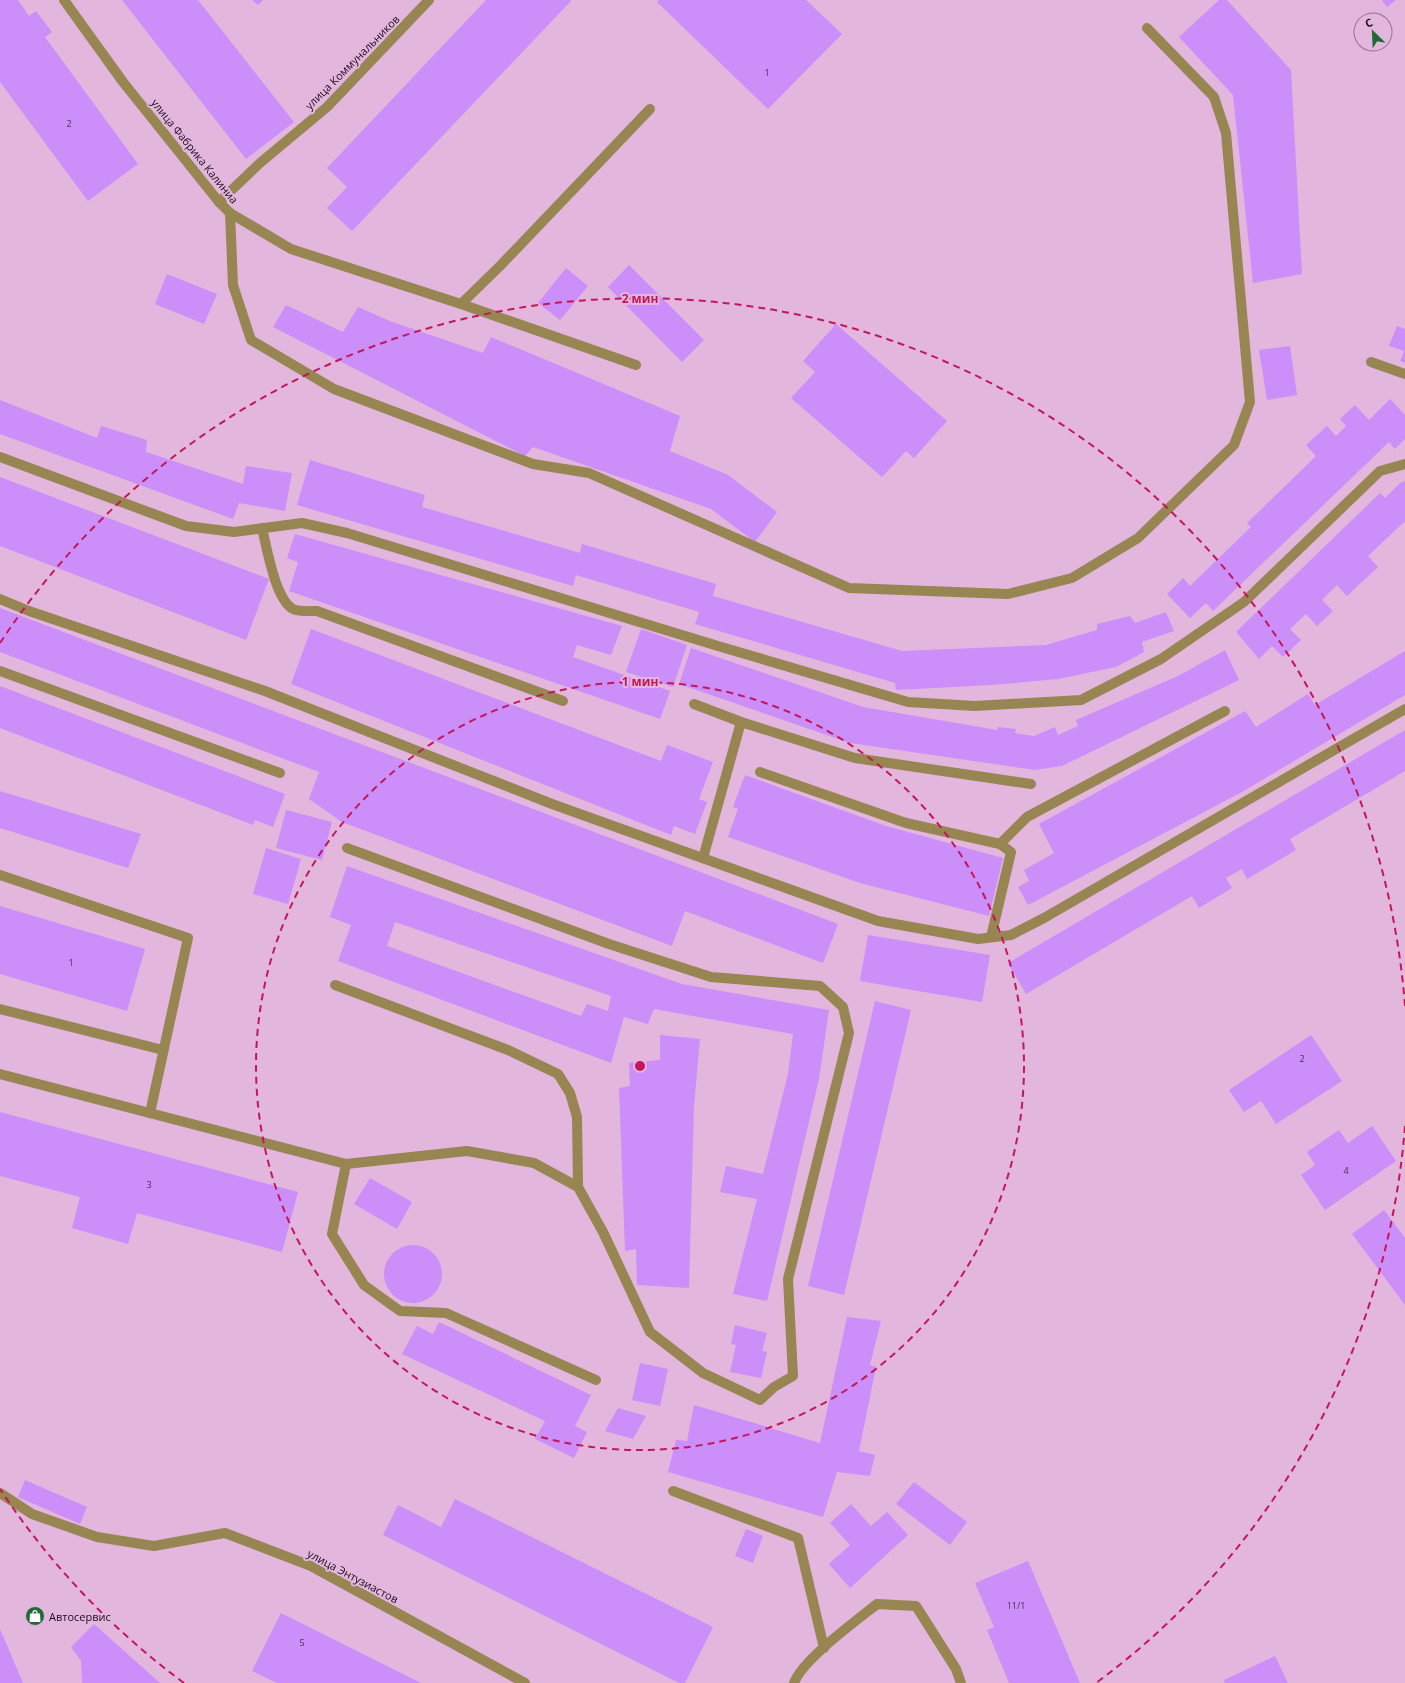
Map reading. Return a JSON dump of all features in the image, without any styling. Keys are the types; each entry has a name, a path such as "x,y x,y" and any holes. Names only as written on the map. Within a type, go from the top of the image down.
{"street":[{"name":"улица Фабрика Калиниа","path":"64,0 123,82 230,214 291,249 462,304 636,366"},
{"name":"улица Коммунальников","path":"219,202 260,163 327,107 430,0"},
{"path":"230,214 233,285 251,340 334,389 533,464 589,474 849,588 1008,594 1072,578 1138,538 1234,445 1250,402 1226,133 1214,97 1147,28"},
{"path":"462,304 650,109"},
{"path":"1371,362 1405,374"},
{"path":"0,457 186,526 234,532 302,524 347,533 725,649 908,702 983,705 1081,700 1161,659 1244,602 1380,471 1405,464"},
{"path":"262,528 274,576 284,601 293,610 317,611 563,701"},
{"path":"0,599 29,611 265,691 552,804 878,921 978,939 1011,935 1044,918 1405,709"},
{"path":"0,671 280,773"},
{"path":"694,704 741,722 855,758 1031,784"},
{"path":"1000,844 1027,817 1225,711"},
{"path":"703,858 741,722"},
{"path":"760,772 906,823 1000,844 1011,852 991,937"},
{"path":"335,985 508,1050 558,1074 570,1093 577,1117 578,1187 602,1232 650,1332 703,1373 760,1400 774,1387 793,1376 788,1279 849,1033 843,1007 820,986 711,977 609,944 347,848"},
{"path":"0,875 188,938 150,1113"},
{"path":"0,1009 163,1050"},
{"path":"0,1074 346,1164 467,1151 534,1164 578,1187"},
{"path":"346,1164 332,1234 364,1285 400,1311 446,1313 596,1380"},
{"path":"673,1491 798,1538 824,1648"},
{"name":"улица Энтузиастов","path":"0,1493 32,1514 97,1537 154,1546 225,1533 311,1566 525,1683"},
{"path":"794,1683 797,1676 824,1648 876,1604 916,1606 956,1669 961,1683"}],"building":[{"path":"0,0 18,0 29,16 36,11 52,32 45,37 138,164 88,201 0,82"},
{"path":"122,0 198,0 294,122 246,159"},
{"path":"252,0 263,0 258,5"},
{"path":"486,0 571,1 352,231 327,208 347,187 327,168"},
{"path":"659,0 806,0 842,34 768,109 657,2"},
{"path":"1219,0 1227,0 1291,70 1302,274 1253,283 1233,95 1179,37"},
{"path":"1382,0 1396,0 1387,7"},
{"path":"629,265 704,340 682,362 608,287"},
{"path":"566,268 588,286 560,320 538,303"},
{"path":"167,274 217,294 204,324 155,304"},
{"path":"286,305 343,332 358,307 390,321 483,353 491,337 680,416 670,451 728,475 777,512 755,542 711,509 533,447 525,456 273,327"},
{"path":"836,324 947,421 914,458 906,451 882,477 791,398 815,372 803,361"},
{"path":"1397,326 1405,329 1405,363 1400,361 1404,351 1389,346"},
{"path":"1290,346 1297,395 1267,400 1259,350"},
{"path":"1390,399 1405,415 1405,439 1395,449 1389,442 1213,611 1206,603 1190,618 1167,594 1183,578 1190,586 1251,527 1247,523 1316,456 1306,445 1327,426 1336,436 1346,426 1340,419 1355,405 1369,420"},
{"path":"0,400 97,438 101,426 147,440 146,452 243,484 246,466 292,473 285,511 239,503 233,519 0,434"},
{"path":"310,460 425,495 422,507 580,553 582,544 716,584 713,596 902,651 1046,645 1097,630 1097,624 1130,616 1135,623 1166,612 1174,631 1142,642 1144,652 1116,667 1058,679 992,685 896,690 895,683 695,624 699,612 576,575 573,586 297,505"},
{"path":"0,477 269,579 246,640 0,546"},
{"path":"1405,481 1405,523 1404,522 1368,556 1378,567 1347,596 1337,585 1322,600 1333,611 1317,626 1306,614 1290,629 1301,640 1283,657 1272,646 1259,659 1236,632 1380,493 1385,498 1400,483"},
{"path":"295,534 622,626 611,655 577,645 573,657 670,691 660,719 289,591 298,562 287,558"},
{"path":"0,608 838,924 823,963 685,911 672,946 342,822 309,799 319,772 0,652"},
{"path":"311,629 661,761 667,745 713,762 699,799 707,802 695,834 674,826 671,835 291,684"},
{"path":"641,629 687,645 673,687 626,672"},
{"path":"691,648 863,707 997,730 998,727 1016,729 1015,733 1034,736 1055,727 1058,735 1078,726 1076,720 1178,676 1225,650 1239,680 1062,766 1035,770 850,743 679,684"},
{"path":"1405,651 1405,695 1242,792 1028,905 1018,887 1029,881 1024,870 1054,853 1039,824 1245,711 1256,727 1308,694 1315,705"},
{"path":"0,686 285,794 273,827 255,820 253,825 0,728"},
{"path":"1405,730 1405,771 1290,839 1296,850 1247,879 1242,869 1226,878 1232,888 1199,908 1192,896 1026,994 1008,963"},
{"path":"745,775 886,826 1003,858 989,916 860,883 728,837 738,809 733,807"},
{"path":"0,791 141,834 128,868 0,828"},
{"path":"286,810 332,822 322,860 276,848"},
{"path":"266,848 301,859 288,904 253,894"},
{"path":"347,866 682,984 829,1010 819,1079 767,1301 733,1294 757,1199 720,1192 726,1166 763,1174 788,1074 793,1034 654,1009 648,1024 624,1017 611,1063 338,961 351,925 330,917","holes":["395,922 611,996 608,1011 587,1004 581,1016 387,946"]},
{"path":"0,906 145,949 127,1011 0,974"},
{"path":"868,935 990,955 982,1002 860,981"},
{"path":"875,1001 911,1010 844,1295 808,1286"},
{"path":"660,1035 700,1039 694,1106 689,1288 637,1285 636,1249 625,1251 619,1088 630,1086 629,1063 660,1060"},
{"path":"1311,1035 1342,1081 1276,1124 1261,1101 1244,1112 1229,1090"},
{"path":"0,1112 298,1192 282,1252 137,1213 128,1244 72,1228 80,1197 0,1176"},
{"path":"1372,1126 1396,1161 1325,1210 1301,1175 1315,1165 1307,1152 1339,1130 1348,1143"},
{"path":"370,1178 412,1202 397,1229 354,1204"},
{"path":"1384,1210 1405,1238 1405,1305 1352,1234"},
{"path":"413,1245 424,1247 437,1258 440,1263 442,1274 440,1285 429,1298 424,1301 413,1303 402,1301 389,1290 386,1285 384,1274 386,1263 397,1250 402,1247"},
{"path":"847,1317 881,1321 870,1365 876,1367 859,1451 875,1455 870,1476 837,1472 823,1517 668,1472 676,1440 687,1441 694,1405 820,1443"},
{"path":"439,1322 591,1395 575,1426 587,1432 574,1458 535,1439 545,1421 402,1354 417,1326 433,1334"},
{"path":"735,1325 767,1333 762,1351 767,1352 761,1378 730,1372 736,1345 731,1344"},
{"path":"640,1363 668,1369 660,1406 632,1400"},
{"path":"618,1408 646,1416 633,1439 605,1431"},
{"path":"25,1480 87,1507 80,1524 18,1497"},
{"path":"914,1482 967,1522 950,1545 896,1504"},
{"path":"455,1499 713,1627 685,1683 679,1683 383,1535 398,1505 441,1527"},
{"path":"851,1504 871,1526 887,1512 908,1535 850,1588 829,1564 850,1545 830,1523"},
{"path":"746,1529 763,1536 753,1563 735,1556"},
{"path":"1028,1561 1080,1683 1009,1683 987,1630 994,1627 975,1583"},
{"path":"281,1613 421,1683 277,1683 252,1671"},
{"path":"94,1624 160,1683 82,1683 81,1661 71,1647"},
{"path":"0,1629 23,1683 0,1683"},
{"path":"1275,1656 1288,1683 1225,1683 1224,1680"}],"place":[{"name":"Автосервис","path":"35,1616"}]}
